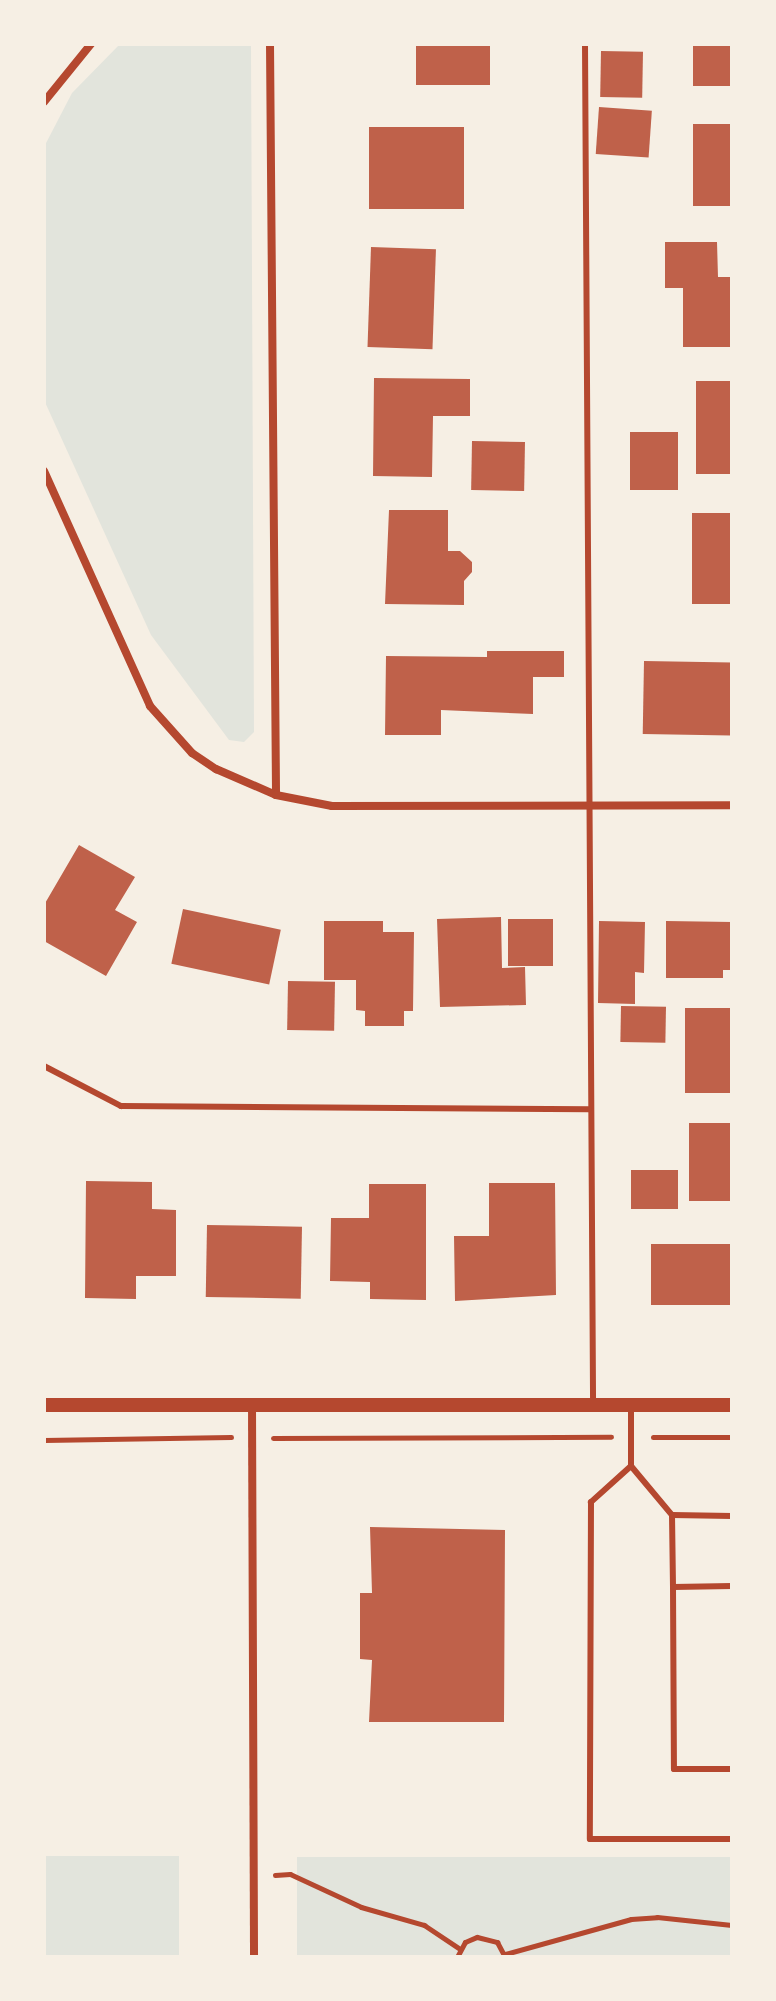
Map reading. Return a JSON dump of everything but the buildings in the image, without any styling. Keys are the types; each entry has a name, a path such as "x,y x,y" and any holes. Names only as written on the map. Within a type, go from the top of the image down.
{"street":[{"path":"44,102 91,44"},
{"path":"270,44 276,795"},
{"path":"44,471 150,706 192,753 276,795 332,806 732,805"},
{"path":"252,1404 254,1957"},
{"path":"44,1405 732,1405"}],"lane":[{"path":"585,44 586,805 593,1406"},
{"path":"44,1066 121,1106 589,1109"},
{"path":"631,1406 631,1466 672,1515 674,1769 732,1769"},
{"path":"631,1466 591,1502 590,1839 732,1839"},
{"path":"672,1515 732,1516"},
{"path":"673,1587 732,1586"}],"path":[{"path":"44,1440 228,1437"},
{"path":"279,1438 732,1437"},
{"path":"254,1876 290,1874 361,1907 424,1925 460,1949"},
{"path":"457,1957 469,1940 486,1937 505,1955 631,1919 657,1917 732,1925"}],"shaded area":[{"path":"120,44 251,44 254,732 244,742 229,740 151,635 44,400 44,147 72,93"},
{"path":"44,1856 179,1856 179,1957 44,1957"},
{"path":"297,1857 732,1857 732,1957 297,1957"}]}
